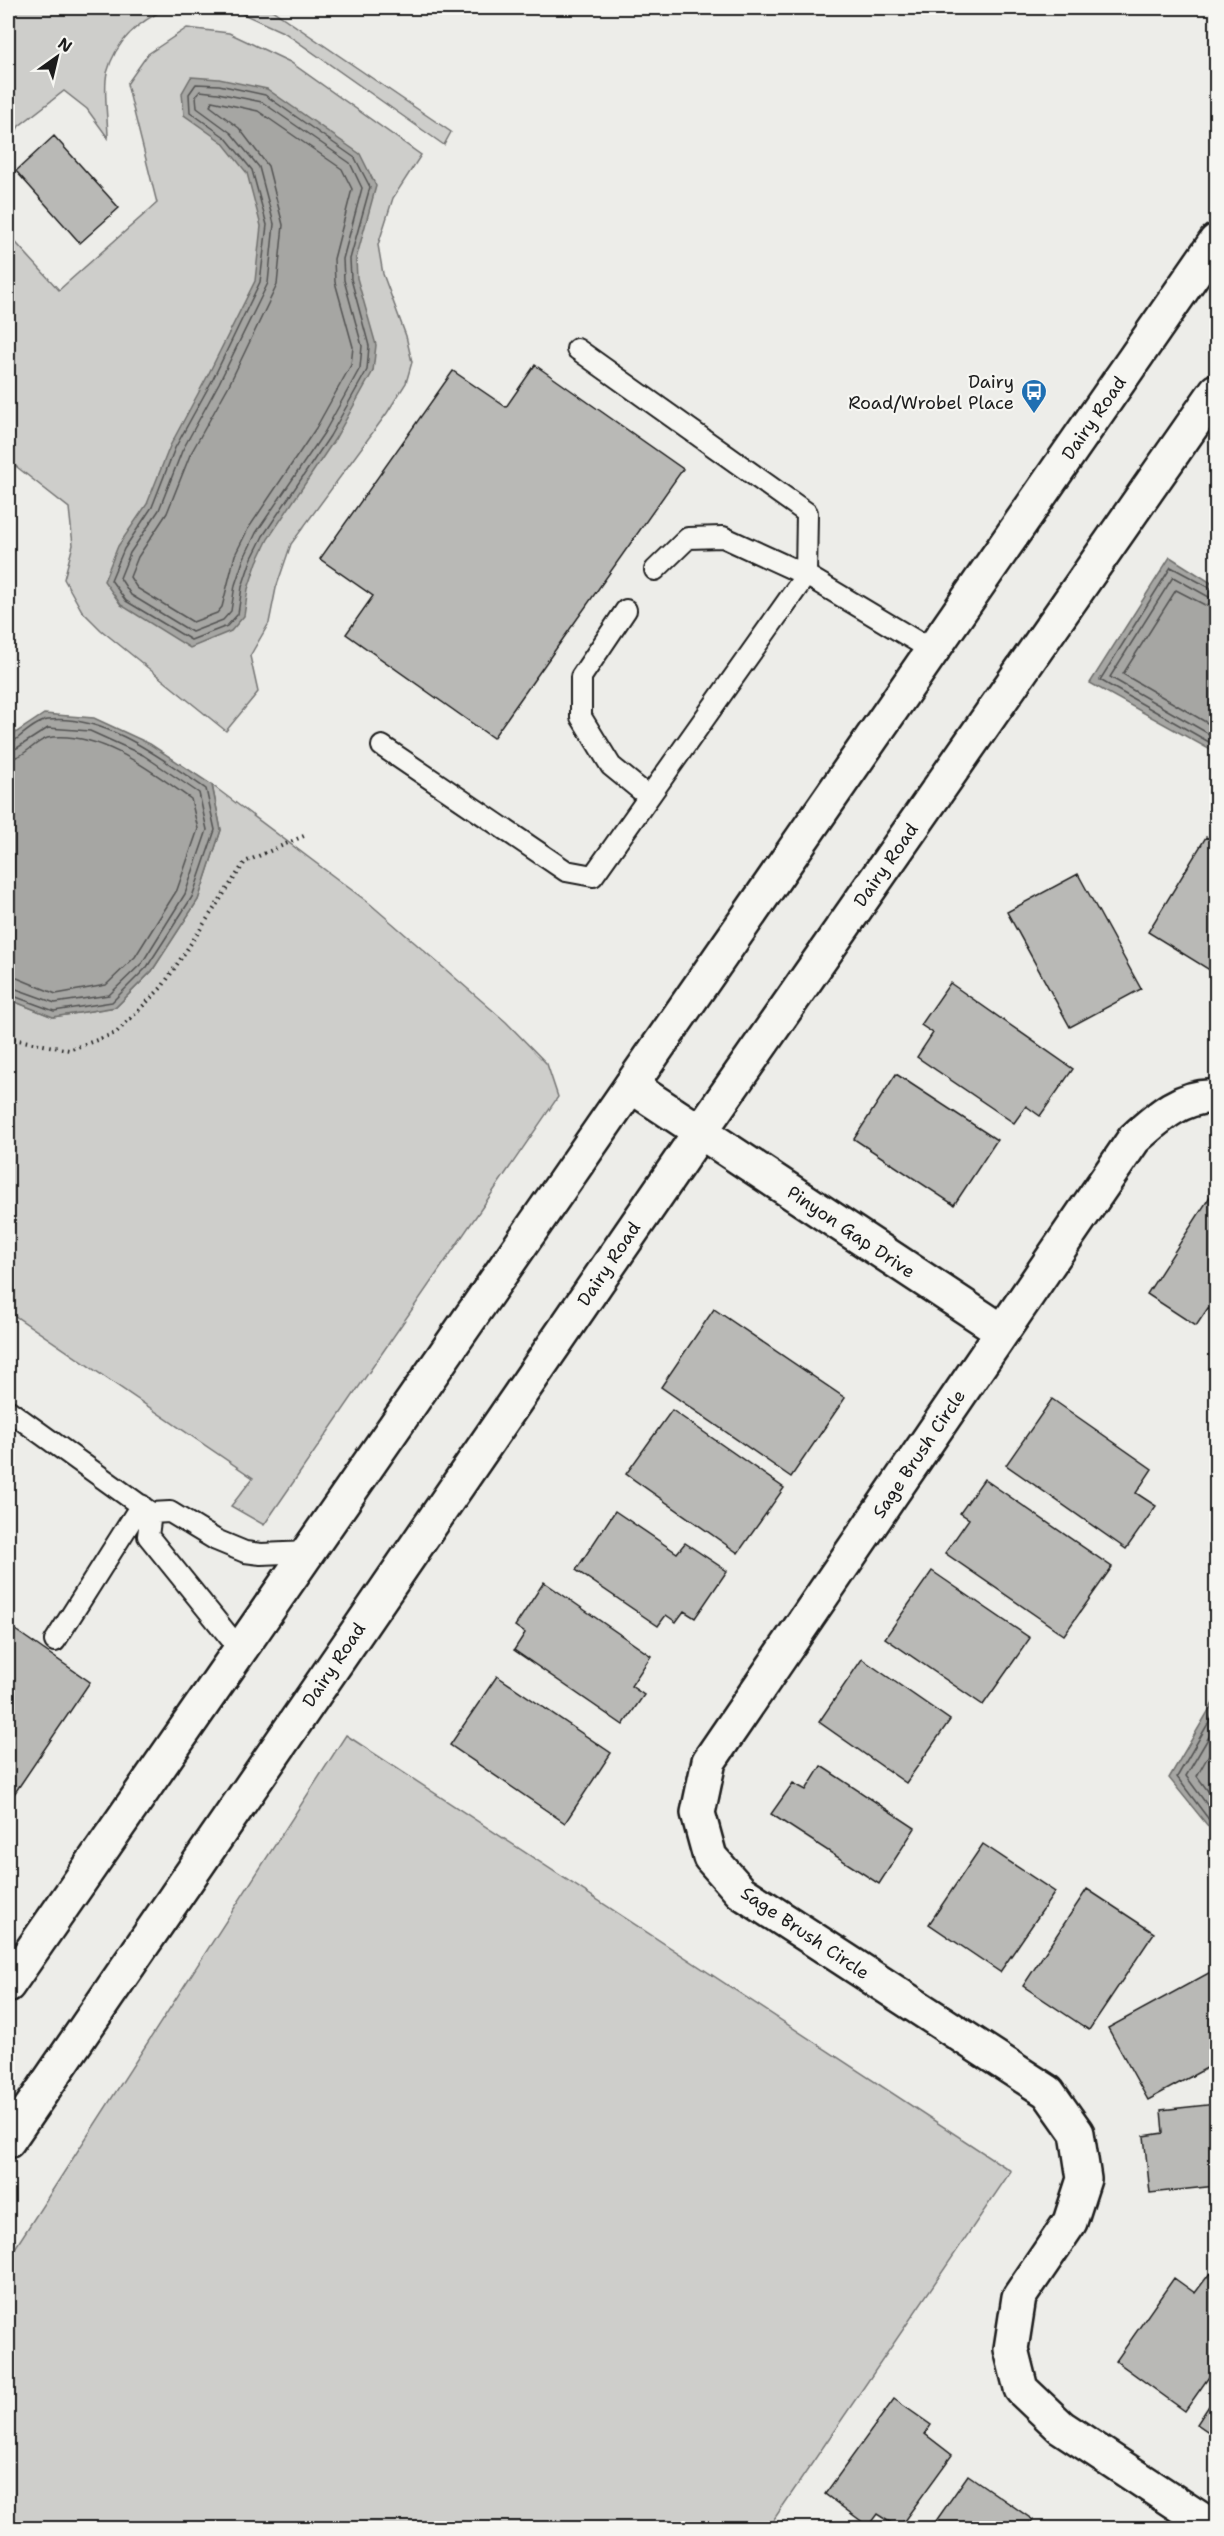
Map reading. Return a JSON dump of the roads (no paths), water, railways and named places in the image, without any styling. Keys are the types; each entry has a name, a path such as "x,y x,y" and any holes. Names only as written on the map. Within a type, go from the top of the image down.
{"street":[{"name":"Dairy Road","path":"8,1985 1216,241"},
{"name":"Dairy Road","path":"8,2141 700,1132 1216,390"},
{"name":"Pinyon Gap Drive","path":"631,1086 1002,1331"},
{"name":"Sage Brush Circle","path":"1214,2529 1061,2427 1021,2389 1011,2349 1019,2297 1070,2222 1084,2179 1077,2133 1048,2092 741,1893 710,1857 698,1813 709,1761 1134,1139 1161,1114 1201,1096 1216,1097"}],"lane":[{"path":"382,746 566,871 593,876 807,575 807,513 577,348"},
{"path":"656,570 688,538 723,537 807,575 933,651"},
{"path":"626,609 581,677 581,717 611,766 649,797"},
{"path":"8,1410 146,1509 170,1512 216,1540 244,1552 261,1554 308,1552"},
{"path":"55,1641 146,1509"},
{"path":"146,1509 148,1536 240,1650"}],"water":[{"path":"191,77 219,79 267,89 360,154 376,186 356,259 357,278 376,345 373,371 335,439 268,539 248,589 244,616 231,631 190,648 121,605 104,581 118,546 147,504 170,446 255,281 261,226 247,173 222,142 184,115 182,93"},
{"path":"1170,557 1216,586 1216,753 1090,683"},
{"path":"44,714 94,718 150,744 212,785 221,830 198,900 152,971 116,1007 53,1017 8,999 8,738"},
{"path":"1216,1698 1216,1836 1169,1778"}],"place":[{"name":"Dairy Road/Wrobel Place","path":"1034,415"}]}
